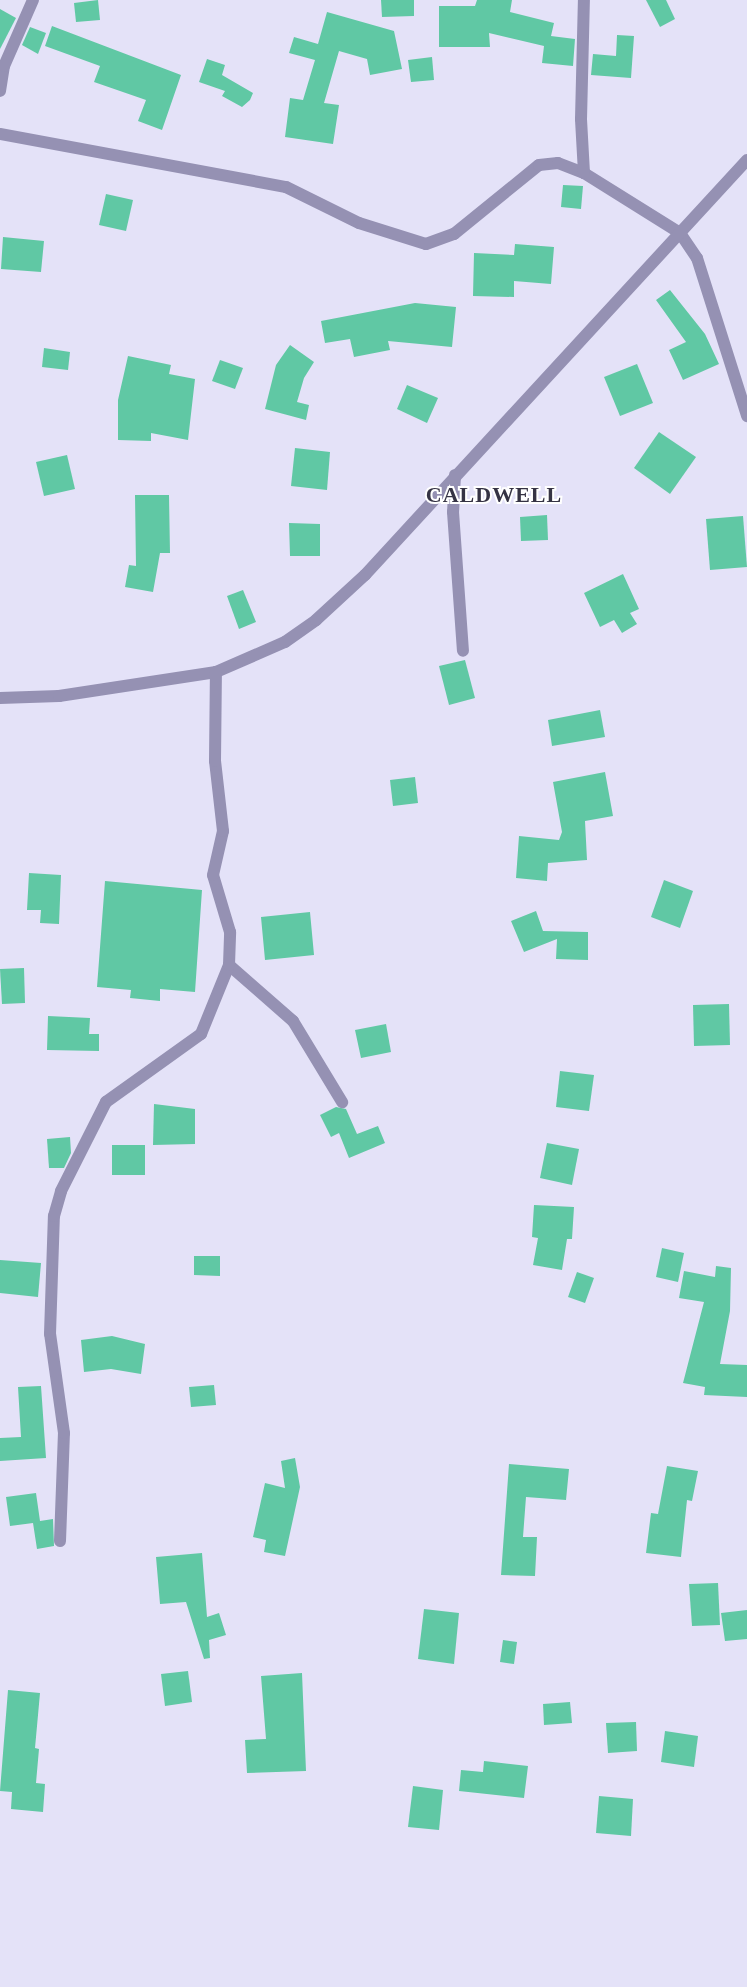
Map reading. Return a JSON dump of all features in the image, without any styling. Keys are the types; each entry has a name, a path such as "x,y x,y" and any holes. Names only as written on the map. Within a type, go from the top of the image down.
{"street":[{"path":"0,91 4,66 33,0"},
{"path":"584,0 581,79 584,173"},
{"path":"0,134 275,184 307,194 359,223 426,244 454,234 539,165 558,163 584,173 680,233 697,258 747,416"},
{"path":"0,698 59,696 216,672 285,642 316,620 365,575 455,475 747,160"},
{"path":"455,475 453,512 463,651"},
{"path":"60,1541 64,1433 50,1334 54,1216 62,1191 106,1102 201,1034 229,966 230,932 213,875 223,831 215,761 216,672"},
{"path":"229,966 293,1021 342,1102"}],"building":[{"path":"98,0 100,20 76,22 74,3"},
{"path":"381,0 414,0 414,16 382,17"},
{"path":"477,0 512,0 510,12 554,23 551,36 575,39 573,66 542,63 544,46 489,33 490,47 439,47 439,6 475,6"},
{"path":"646,0 666,0 675,19 660,27"},
{"path":"0,9 16,18 0,49"},
{"path":"327,12 394,31 402,69 370,75 367,59 339,51 324,103 339,105 333,144 285,137 290,98 303,100 315,60 289,53 294,37 318,44"},
{"path":"52,26 181,75 162,130 138,121 146,100 94,82 100,66 45,46"},
{"path":"30,27 46,33 38,54 22,45"},
{"path":"617,35 634,36 631,78 591,75 593,54 616,56"},
{"path":"432,57 434,80 411,82 408,60"},
{"path":"207,59 225,65 222,75 253,93 250,100 242,107 222,96 225,91 199,82"},
{"path":"563,185 583,186 581,209 561,207"},
{"path":"106,194 133,200 126,231 99,225"},
{"path":"3,237 44,241 41,272 1,269"},
{"path":"515,244 554,247 551,284 514,281 514,297 473,296 474,253 514,255"},
{"path":"670,290 705,334 719,364 683,380 669,350 686,342 656,300"},
{"path":"415,303 456,307 452,347 388,341 390,350 354,357 350,339 325,343 321,321"},
{"path":"290,345 314,362 304,378 297,402 309,405 306,420 265,409 276,365"},
{"path":"44,348 70,352 68,370 42,367"},
{"path":"128,356 171,365 169,374 195,379 188,440 151,433 151,441 118,440 118,400"},
{"path":"220,360 243,368 235,389 212,381"},
{"path":"637,364 653,403 620,416 604,377"},
{"path":"407,385 438,398 427,423 397,409"},
{"path":"659,432 696,457 670,494 634,468"},
{"path":"295,448 330,452 327,490 291,486"},
{"path":"67,455 75,489 44,496 36,462"},
{"path":"135,495 169,495 170,553 160,553 153,592 125,587 129,565 136,566"},
{"path":"547,515 548,540 521,541 520,517"},
{"path":"743,516 747,567 710,570 706,519"},
{"path":"289,523 320,524 320,556 290,556"},
{"path":"623,574 639,609 630,613 637,624 622,633 614,620 600,627 584,593"},
{"path":"243,590 256,622 239,629 227,596"},
{"path":"465,660 475,698 449,705 439,666"},
{"path":"600,710 605,737 552,746 548,720"},
{"path":"605,772 613,816 585,821 587,860 548,863 547,881 516,878 519,836 559,840 562,832 553,782"},
{"path":"415,777 418,803 393,806 390,780"},
{"path":"29,873 61,875 59,924 40,923 41,910 27,910"},
{"path":"664,880 693,891 680,928 651,917"},
{"path":"105,881 202,890 195,992 160,989 160,1001 130,998 131,990 97,987"},
{"path":"536,911 543,931 588,932 588,960 556,959 557,939 524,952 511,921"},
{"path":"310,912 314,955 265,960 261,917"},
{"path":"24,968 25,1003 2,1004 0,969"},
{"path":"729,1004 730,1045 694,1046 693,1005"},
{"path":"48,1016 90,1018 89,1034 99,1034 99,1051 47,1050"},
{"path":"386,1024 391,1052 361,1058 355,1030"},
{"path":"560,1071 594,1075 589,1111 556,1107"},
{"path":"154,1104 195,1109 195,1144 153,1145"},
{"path":"336,1107 346,1109 357,1134 378,1126 385,1143 349,1158 339,1133 331,1137 320,1115"},
{"path":"70,1137 71,1153 64,1168 49,1168 47,1139"},
{"path":"547,1143 579,1149 572,1185 540,1178"},
{"path":"112,1145 145,1145 145,1175 112,1175"},
{"path":"534,1205 574,1207 572,1239 567,1239 562,1270 533,1265 538,1238 532,1237"},
{"path":"662,1248 684,1253 678,1282 656,1277"},
{"path":"194,1256 220,1256 220,1276 194,1275"},
{"path":"0,1260 41,1263 38,1297 0,1293"},
{"path":"716,1266 731,1268 730,1311 720,1364 747,1365 747,1397 704,1395 705,1387 683,1383 704,1302 679,1298 684,1271 715,1277"},
{"path":"577,1272 594,1278 585,1303 568,1297"},
{"path":"112,1336 145,1344 141,1374 111,1369 84,1372 81,1340"},
{"path":"214,1385 216,1405 191,1407 189,1387"},
{"path":"41,1386 46,1458 0,1461 0,1438 21,1437 18,1387"},
{"path":"295,1458 300,1487 285,1556 264,1552 266,1540 253,1537 265,1483 285,1488 281,1461"},
{"path":"509,1464 569,1469 566,1500 526,1497 523,1537 537,1537 535,1576 501,1575"},
{"path":"667,1466 698,1471 692,1501 687,1500 681,1557 646,1553 651,1513 658,1514"},
{"path":"36,1493 40,1521 53,1519 54,1546 37,1549 33,1523 10,1526 6,1497"},
{"path":"202,1553 207,1617 219,1613 226,1635 209,1640 210,1658 204,1659 186,1602 160,1604 156,1557"},
{"path":"718,1583 720,1625 692,1626 689,1584"},
{"path":"424,1609 459,1613 454,1664 418,1659"},
{"path":"747,1610 747,1639 725,1641 721,1613"},
{"path":"503,1640 517,1642 514,1664 500,1662"},
{"path":"188,1671 192,1702 165,1706 161,1674"},
{"path":"302,1673 306,1771 247,1773 245,1740 266,1739 261,1676"},
{"path":"8,1690 40,1693 35,1748 39,1749 36,1783 45,1784 43,1812 11,1809 12,1792 0,1791"},
{"path":"570,1702 572,1723 544,1725 543,1704"},
{"path":"636,1722 637,1751 608,1753 606,1723"},
{"path":"665,1731 698,1736 694,1767 661,1762"},
{"path":"484,1761 528,1766 524,1798 459,1791 461,1770 483,1772"},
{"path":"413,1786 443,1790 439,1830 408,1827"},
{"path":"599,1796 633,1799 631,1836 596,1833"}],"district":[{"name":"CALDWELL","path":"494,495"}]}
